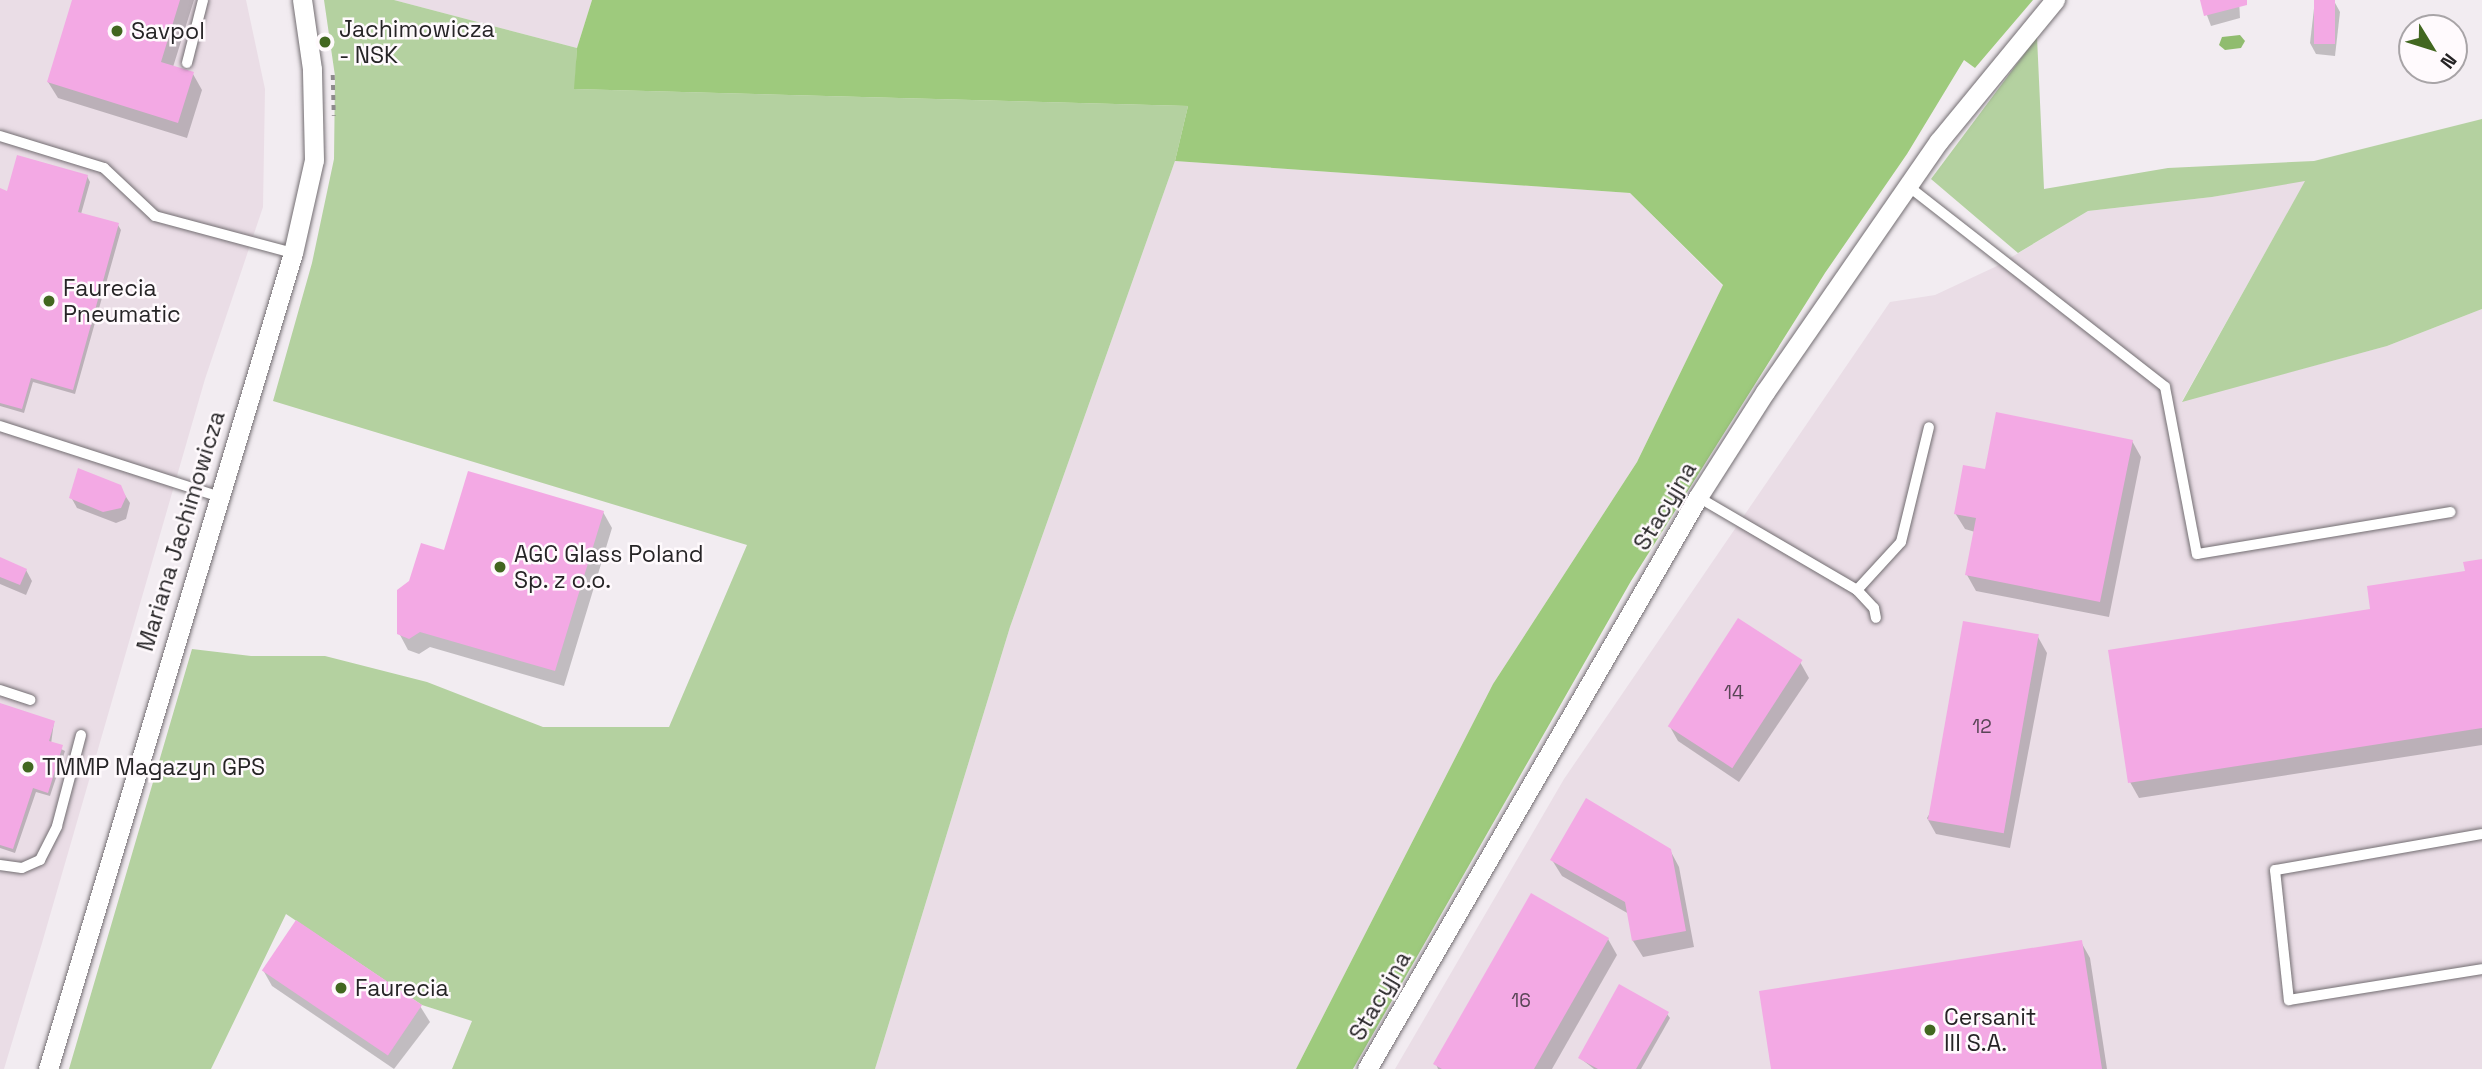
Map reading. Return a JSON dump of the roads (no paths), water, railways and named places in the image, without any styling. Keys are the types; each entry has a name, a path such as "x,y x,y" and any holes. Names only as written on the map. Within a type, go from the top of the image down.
{"street":[{"name":"Mariana Jachimowicza","path":"48,1069 217,496 293,253 314,160 312,69 302,0"},
{"name":"Stacyjna","path":"1367,1069 1698,497 1836,283 1907,185 2055,0"}],"lane":[{"path":"187,63 203,0"},
{"path":"0,136 104,168 155,216 293,253"},
{"path":"1907,185 2165,387 2197,554 2451,512"},
{"path":"0,426 217,496"},
{"path":"1857,590 1901,542 1929,427"},
{"path":"1698,497 1857,590 1874,608 1876,618"},
{"path":"0,690 30,700"},
{"path":"0,865 22,868 40,860 57,826 81,735"},
{"path":"2482,834 2275,870 2289,1000 2482,969"}],"place":[{"name":"Savpol","path":"117,31"},
{"name":"Jachimowicza - NSK","path":"325,42"},
{"name":"Faurecia Pneumatic","path":"49,301"},
{"name":"AGC Glass Poland Sp. z o.o.","path":"500,567"},
{"name":"TMMP Magazyn GPS","path":"28,767"},
{"name":"Faurecia","path":"341,988"},
{"name":"Cersanit III S.A.","path":"1930,1030"}]}
